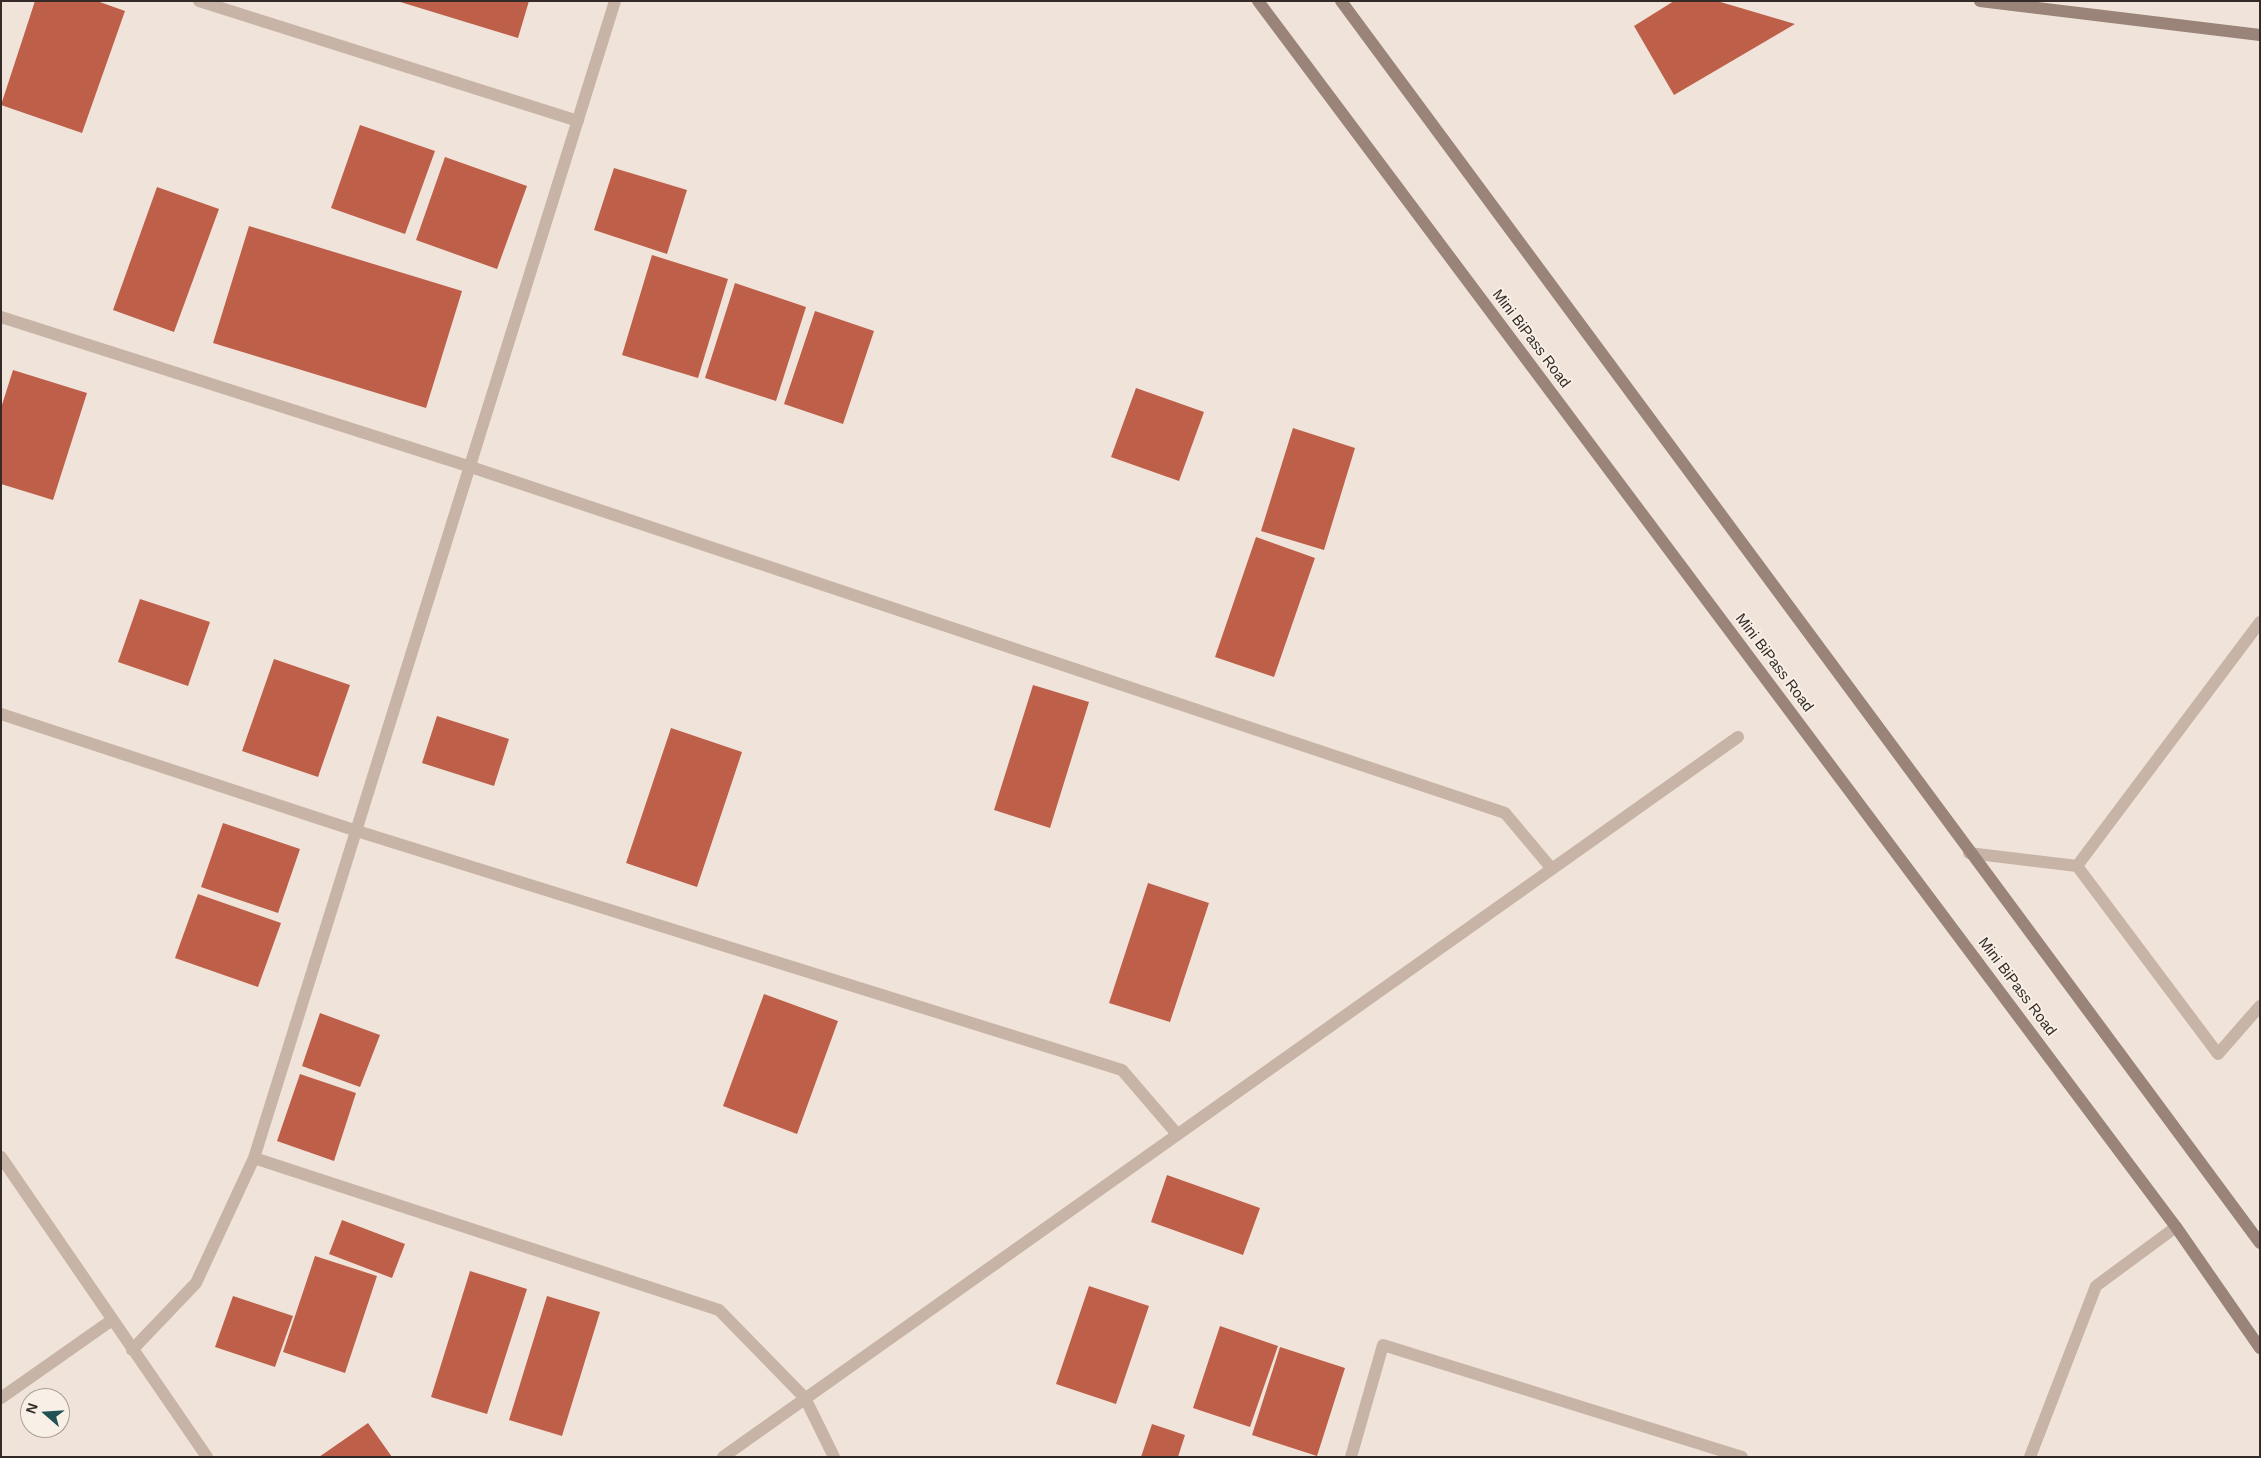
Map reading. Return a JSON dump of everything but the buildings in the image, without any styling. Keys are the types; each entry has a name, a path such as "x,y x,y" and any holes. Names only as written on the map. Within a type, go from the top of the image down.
{"street":[{"path":"199,1 578,121"},
{"path":"132,1350 196,1283 254,1158 615,1"},
{"name":"Mini BiPass Road","path":"1258,1 2176,1227 2260,1348"},
{"path":"1341,1 1969,853 2260,1243"},
{"path":"1980,1 2260,35"},
{"path":"1,317 471,467 1505,813 1552,869"},
{"path":"2077,866 2260,622"},
{"path":"1,714 357,831 1122,1070 1177,1134"},
{"path":"723,1457 1738,737"},
{"path":"1969,853 2077,866 2218,1054 2260,1006"},
{"path":"1,1158 207,1457"},
{"path":"254,1158 719,1310 805,1398 834,1457"},
{"path":"2030,1457 2096,1286 2176,1227"},
{"path":"1,1398 112,1320"},
{"path":"1351,1457 1382,1345 1742,1457"}]}
